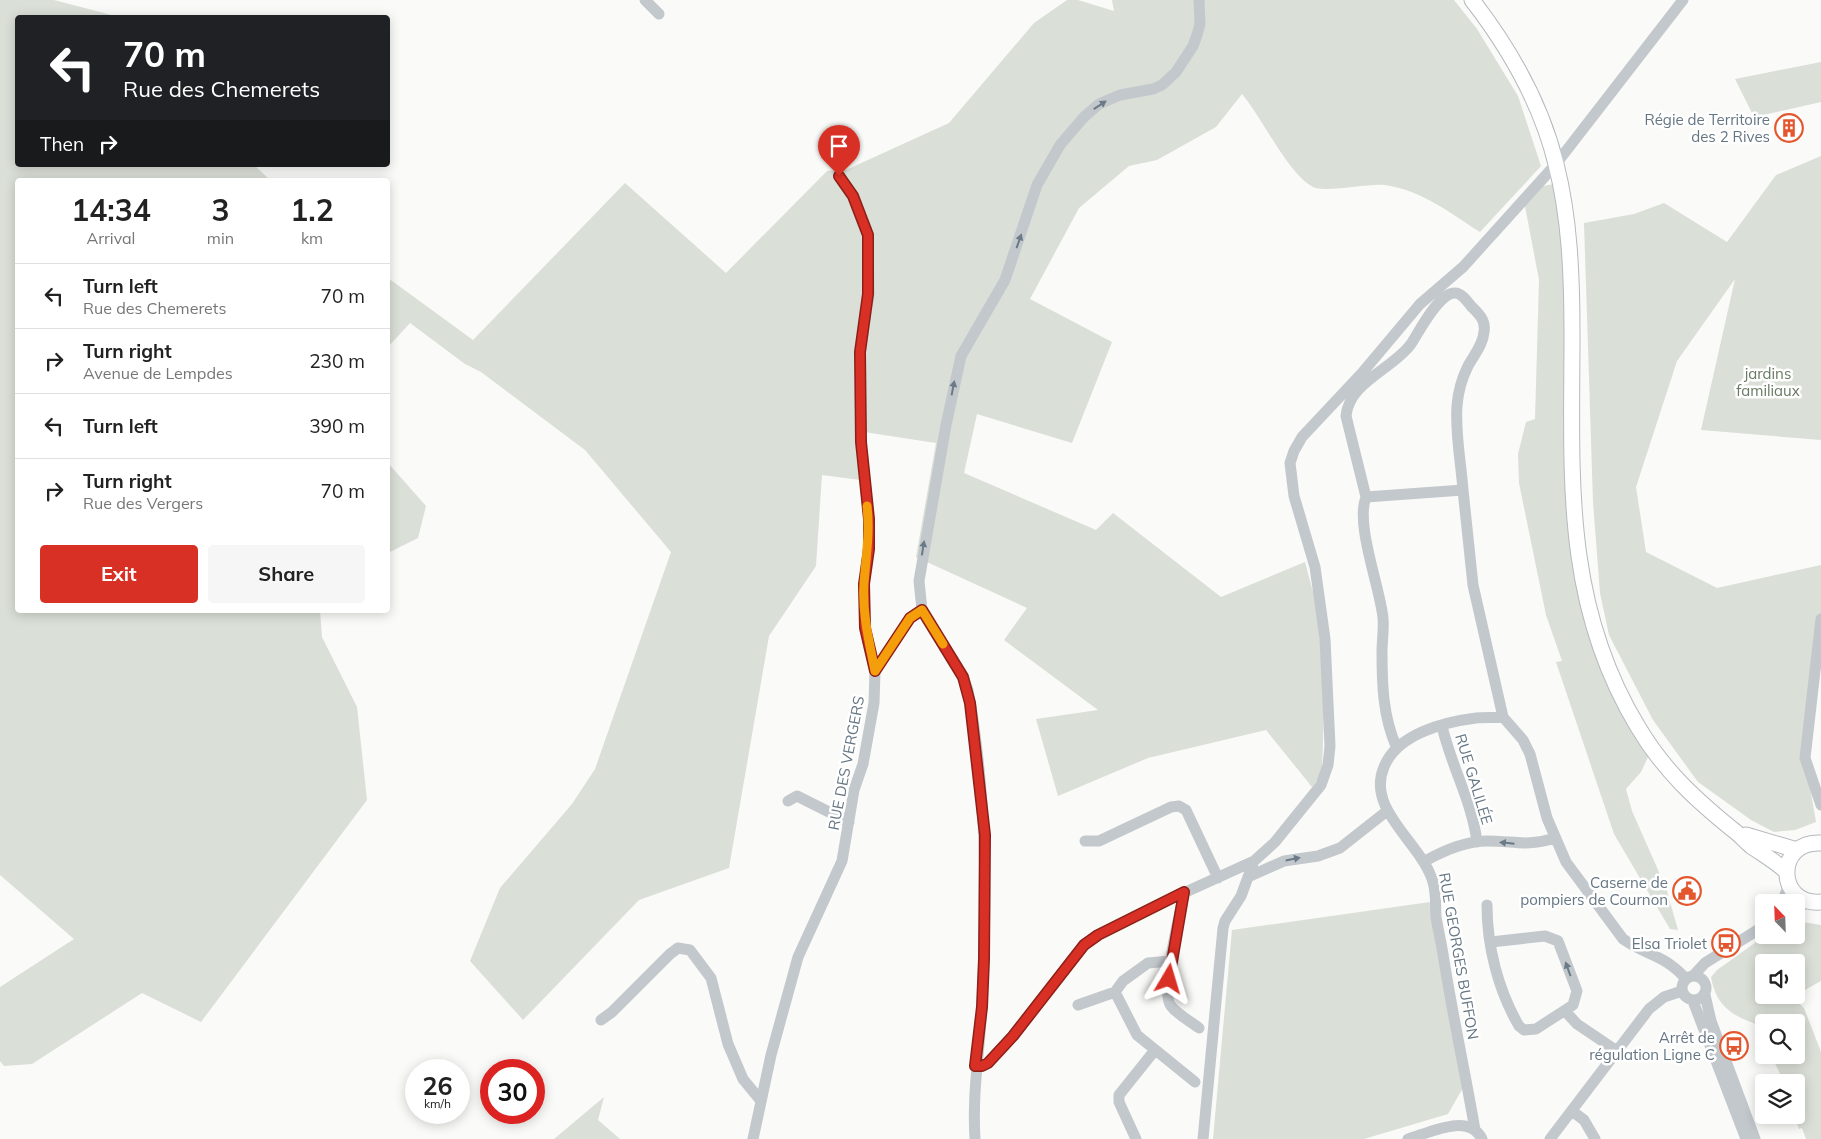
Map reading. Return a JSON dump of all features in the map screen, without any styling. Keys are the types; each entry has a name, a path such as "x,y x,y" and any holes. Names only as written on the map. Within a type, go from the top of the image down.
{"main road":[{"path":"1472,0 1509,52 1537,108 1556,164 1567,228 1570,277 1574,511 1580,569 1589,614 1613,680 1646,740 1676,779 1693,797 1751,846 1773,859 1800,897 1815,902"},
{"path":"1737,833 1797,850"},
{"path":"1788,878 1788,862 1797,850 1820,840"}],"street":[{"path":"645,0 659,14"},
{"path":"975,1139 975,1066 984,968 985,835 970,703 963,677 922,610 920,568 958,365 973,333 1004,280 1041,177 1068,134 1099,104 1120,95 1153,89 1162,85 1176,72 1193,46 1197,35 1200,24 1199,0"},
{"path":"975,1066 982,1066 988,1063 1013,1036 1084,945 1098,935 1184,892 1254,862 1275,842 1314,796 1325,776 1328,765 1329,736 1325,639 1315,567 1294,496 1290,463 1294,451 1302,436 1362,373 1420,304 1464,267 1556,164 1683,0"},
{"name":"RUE DES VERGERS","path":"753,1139 771,1054 798,957 842,861 854,790 863,764 874,703 875,671 865,628 864,584 869,549 869,519 861,442 860,352 868,294 868,235 853,196 839,176"},
{"path":"1503,717 1477,718 1442,726 1405,740 1396,746 1390,732 1383,702 1383,618 1365,527 1363,506 1366,497 1346,416 1351,399 1372,378 1401,356 1432,312 1448,295 1454,293 1460,294 1483,318 1485,325 1482,343 1467,368 1457,406 1463,490 1473,584 1503,717 1523,740 1530,754 1544,809 1566,862 1623,939 1633,946 1668,961 1707,985 1705,995 1711,1021 1755,1139"},
{"path":"1366,497 1463,490"},
{"path":"875,671 910,618 922,610"},
{"path":"1821,619 1804,758 1821,806"},
{"name":"RUE GALILÉE","path":"1442,726 1453,766 1472,812 1477,842"},
{"name":"RUE GEORGES BUFFON","path":"1396,746 1384,766 1379,780 1380,791 1388,811 1425,861 1433,881 1436,916 1450,998 1478,1134"},
{"path":"788,801 796,796 850,822"},
{"path":"1085,841 1099,841 1171,807 1179,806 1186,810 1218,878"},
{"path":"1248,878 1284,861 1318,856 1340,848 1388,811"},
{"path":"1425,861 1454,848 1477,842 1533,844 1555,838"},
{"path":"1203,1139 1223,928 1241,896 1254,862"},
{"path":"1242,867 1248,878"},
{"path":"1229,872 1238,881 1241,896"},
{"path":"1784,894 1788,878"},
{"path":"1184,892 1170,961 1167,997 1170,1006 1199,1028"},
{"path":"1166,901 1178,923"},
{"path":"1487,905 1487,927 1499,979 1519,1026 1524,1030 1536,1029 1573,1005 1577,991 1558,941 1545,936 1491,942"},
{"path":"1550,1139 1656,1002 1670,994 1682,991 1705,963 1755,930"},
{"path":"601,1020 612,1012 670,954 678,948 690,950 711,978 728,1044 742,1079 761,1101"},
{"path":"1078,1004 1115,992 1123,981 1148,963 1170,961"},
{"path":"1682,991 1686,998 1693,1001 1746,1139"},
{"path":"1115,992 1137,1035 1194,1082"},
{"path":"1693,1001 1705,995"},
{"path":"1565,1011 1577,1024 1617,1051"},
{"path":"1136,1139 1119,1102 1120,1095 1155,1050"},
{"path":"1572,1111 1584,1120 1595,1139"},
{"path":"1408,1139 1463,1125 1478,1134"}],"green space":[{"path":"0,0 54,0 111,15 15,15 15,167 256,167 268,178 15,178 15,613 320,613 322,637 357,707 367,800 201,1022 142,993 32,1064 4,1066 0,1061 0,987 74,939 0,875"},
{"path":"1067,0 1078,0 1114,11 1112,0 1454,0 1477,29 1518,96 1541,166 1480,232 1435,203 1398,188 1385,185 1327,189 1313,187 1294,170 1242,94 1216,127 1157,160 1129,166 1079,208 1030,299 1112,342 1072,443 977,414 964,473 1096,530 1113,513 1221,597 1305,562 1318,611 1324,703 1322,775 1312,787 1266,730 1148,758 1058,796 1036,719 1098,710 1004,640 1027,608 916,557 936,443 864,432 868,481 822,475 816,566 769,636 729,868 639,900 523,1020 470,961 500,888 572,804 595,769 671,552 585,450 481,372 465,364 410,323 390,345 390,279 473,340 625,183 726,273 827,171 846,170 949,123 1034,23"},
{"path":"1821,62 1821,102 1754,117 1735,79"},
{"name":"jardins familiaux","path":"1821,156 1821,440 1701,430 1735,279 1677,361 1636,487 1646,552 1717,588 1821,565 1821,619 1805,758 1816,822 1795,830 1774,832 1751,820 1698,782 1653,720 1609,635 1600,593 1593,502 1584,223 1634,214 1664,203 1727,242 1776,175"},
{"path":"1554,184 1562,229 1571,553 1586,629 1622,715 1649,755 1641,772 1626,789 1632,811 1666,888 1678,930 1670,929 1614,834 1556,662 1562,661 1546,615 1519,483 1518,454 1526,422 1535,419 1539,280 1525,206 1543,186"},
{"path":"390,465 426,506 418,538 390,552"},
{"path":"1430,902 1464,1086 1448,1114 1364,1139 1213,1139 1232,930"},
{"path":"1805,922 1821,925 1821,981 1805,990 1805,954 1755,954 1755,1004 1800,1004 1804,1008 1821,1052 1821,1139 1806,1139 1802,1128 1799,1129 1797,1124 1805,1124 1805,1074 1780,1074 1775,1064 1805,1064 1805,1014 1755,1014 1755,1023 1741,1018 1733,1014 1721,1003 1713,987 1711,977 1717,970 1755,943 1805,944"},
{"path":"604,1097 598,1120 620,1139 554,1139"}],"slow traffic":[{"path":"867,506 869,549 864,584 865,628 875,671 913,614 922,610 943,644"}],"place":[{"name":"Régie de Territoire des 2 Rives","path":"1789,128"},
{"name":"Caserne de pompiers de Cournon","path":"1687,891"},
{"name":"Elsa Triolet","path":"1726,943"},
{"name":"Arrêt de régulation Ligne C","path":"1734,1046"}],"route":[{"path":"839,176 853,196 868,235 868,294 860,352 861,442 869,519 869,549 864,584 865,628 875,671 913,614 922,610 963,677 970,703 985,835 982,1007 975,1066 982,1066 988,1063 1013,1036 1036,1009 1084,945 1098,935 1184,892 1170,961 1169,979"}]}
